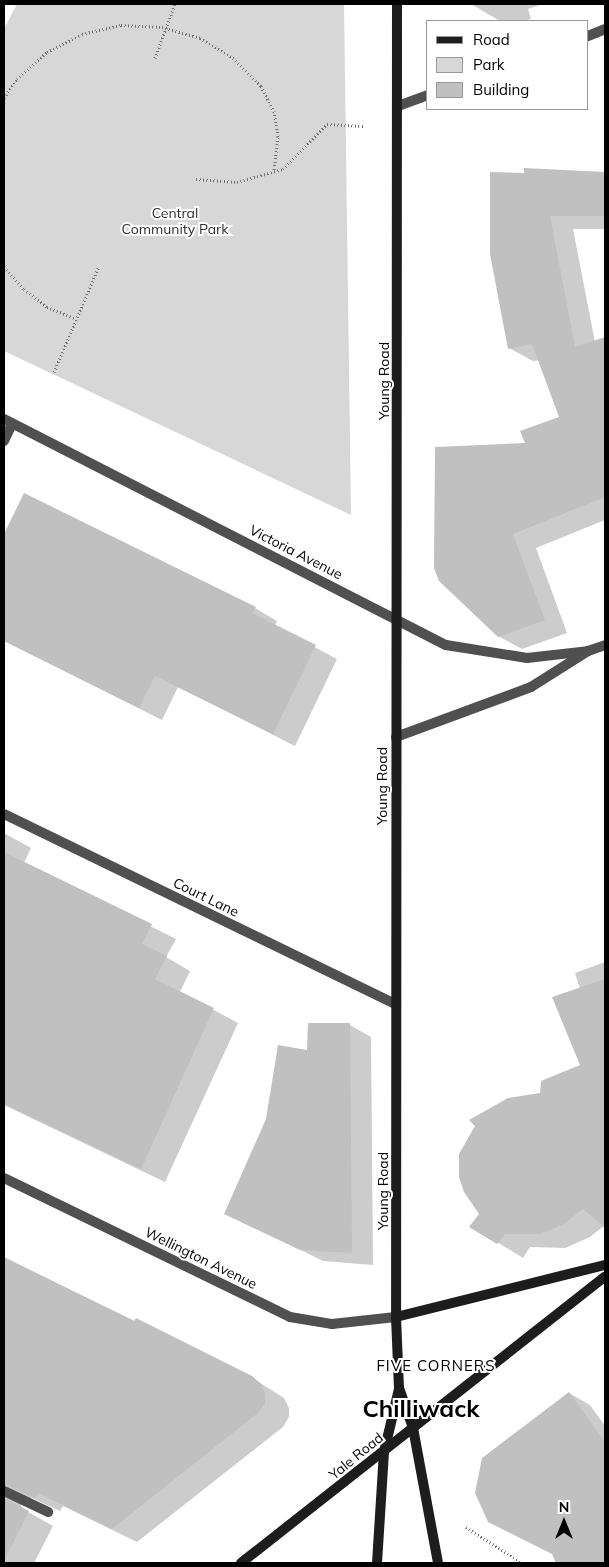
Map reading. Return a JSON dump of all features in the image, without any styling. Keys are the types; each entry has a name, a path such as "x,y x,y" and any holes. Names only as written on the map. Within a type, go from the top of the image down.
{"street":[{"name":"Young Road","path":"397,4 396,1317 399,1388 413,1428 438,1563"},
{"path":"589,36 605,29"},
{"path":"398,106 426,96"},
{"path":"4,441 8,422"},
{"name":"Victoria Avenue","path":"8,422 446,645 480,652 527,658 588,651"},
{"name":"Victoria Avenue","path":"396,737 531,687 588,651 605,645"},
{"name":"Court Lane","path":"4,814 396,1004"},
{"name":"Wellington Avenue","path":"4,1178 290,1317 332,1324 396,1317"},
{"path":"396,1317 605,1265"},
{"name":"Yale Road","path":"241,1563 605,1277"},
{"path":"378,1563 384,1452 399,1388"},
{"path":"4,1491 48,1512"}],"path":[{"path":"156,58 175,4"},
{"path":"4,98 17,79 47,52 82,34 122,25 166,28 200,38 233,58 261,86 274,112 278,137 274,171"},
{"path":"196,179 237,182 283,169 327,124 363,126"},
{"path":"54,372 99,266"},
{"path":"4,267 47,307 76,320"},
{"path":"466,1527 522,1563"}],"green space":[{"name":"Central Community Park","path":"17,4 344,4 351,515 4,351 4,29"}],"building":[{"path":"524,168 605,172 605,216 550,216 575,347 605,337 605,497 513,534 545,620 498,637 439,581 434,568 435,447 525,443 520,431 559,417 532,344 508,349 490,254 490,172 524,173"},
{"path":"24,493 256,607 252,613 316,645 273,734 155,676 139,708 4,641 4,534"},
{"path":"4,852 152,924 142,944 167,956 155,979 214,1008 141,1169 4,1104"},
{"path":"605,979 605,1228 583,1209 565,1223 553,1229 540,1234 505,1234 497,1244 469,1227 479,1214 464,1192 459,1177 459,1154 475,1126 469,1120 508,1098 540,1093 541,1081 580,1065 552,997"},
{"path":"308,1023 350,1023 352,1253 300,1250 224,1214 266,1119 278,1045 307,1050"},
{"path":"4,1257 134,1321 136,1318 252,1376 260,1383 265,1394 265,1403 258,1413 112,1529 38,1493 35,1498 4,1484"},
{"path":"569,1392 605,1442 605,1563 556,1563 552,1554 488,1522 475,1493 482,1458"},
{"path":"4,1498 29,1511 4,1561"}],"district":[{"name":"FIVE CORNERS","path":"436,1366"},
{"name":"Chilliwack","path":"421,1409"}]}
